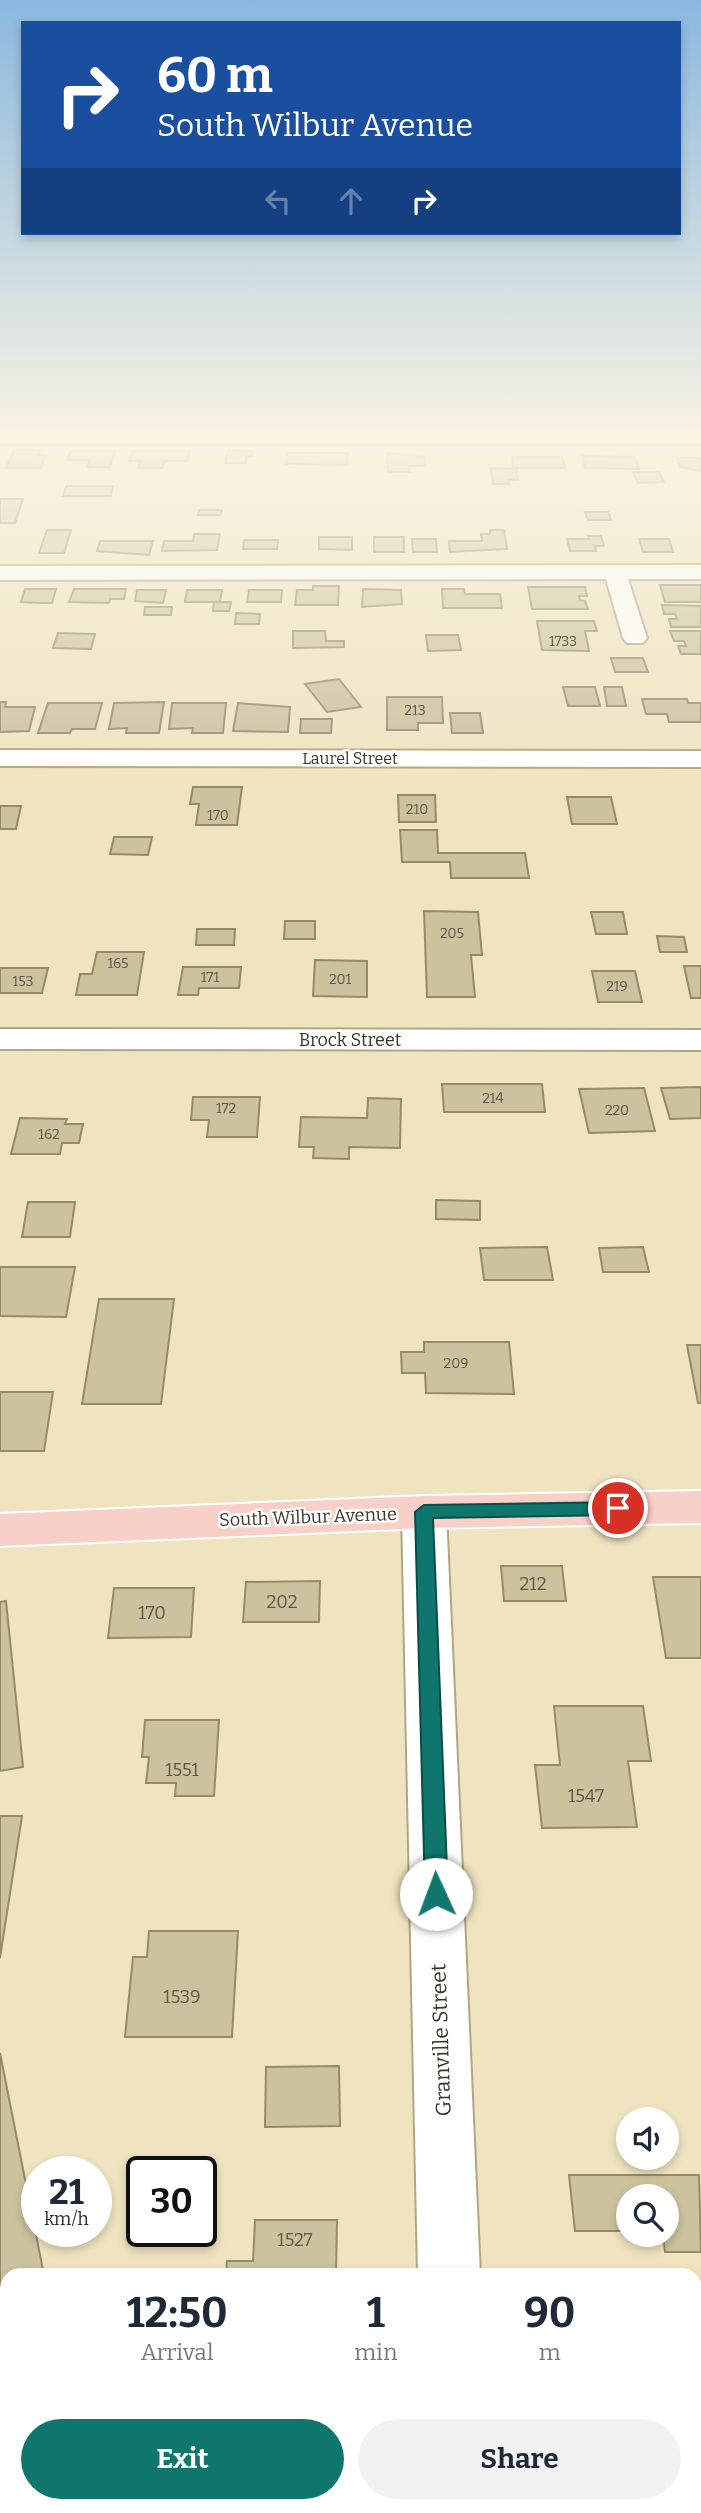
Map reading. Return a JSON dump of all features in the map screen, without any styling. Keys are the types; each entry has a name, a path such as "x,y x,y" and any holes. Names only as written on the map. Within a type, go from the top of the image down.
{"main road":[{"name":"South Wilbur Avenue","path":"0,1530 424,1512 701,1507"}],"street":[{"path":"615,572 635,638"},
{"path":"0,573 701,572"},
{"name":"Laurel Street","path":"0,758 701,759"},
{"name":"Brock Street","path":"0,1039 701,1040"},
{"name":"Granville Street","path":"424,1512 449,2268"}],"building":[{"path":"660,585 701,585 701,602 665,602"},
{"path":"313,586 339,586 338,605 295,605 297,590 313,590"},
{"path":"528,587 585,587 587,596 579,596 588,609 532,609"},
{"path":"25,589 56,589 52,603 39,603 21,602"},
{"path":"74,589 126,589 124,599 110,599 109,603 69,602"},
{"path":"363,589 401,590 402,604 362,607"},
{"path":"442,589 464,589 465,594 500,594 502,608 443,608"},
{"path":"137,590 166,590 163,603 135,601"},
{"path":"187,590 222,590 220,602 185,602"},
{"path":"249,590 282,590 281,602 247,602"},
{"path":"214,602 231,602 229,611 213,611"},
{"path":"662,605 701,606 701,627 671,627 669,619 677,619 675,614 664,614"},
{"path":"145,607 172,607 171,615 144,615"},
{"path":"236,613 260,614 259,624 235,624"},
{"path":"537,621 594,621 597,631 585,631 589,651 542,650"},
{"path":"293,631 325,631 326,641 344,641 344,647 293,648"},
{"path":"670,631 701,631 701,654 681,654 678,646 686,646 684,641 674,641"},
{"path":"58,633 95,634 91,649 53,648"},
{"path":"426,635 458,635 461,650 428,651"},
{"path":"611,658 643,658 648,672 615,672"},
{"path":"339,679 361,707 327,712 305,684"},
{"path":"563,687 595,687 600,706 568,706"},
{"path":"604,687 622,687 626,706 607,706"},
{"path":"387,697 442,697 443,723 418,723 418,730 387,730"},
{"path":"642,699 687,699 688,703 701,703 701,722 669,722 667,714 646,714"},
{"path":"0,702 6,702 5,707 35,707 29,731 0,732"},
{"path":"164,702 159,733 126,733 127,728 109,729 114,703"},
{"path":"48,703 102,703 95,729 72,729 70,733 38,733"},
{"path":"172,703 226,703 223,733 192,733 193,728 169,729"},
{"path":"238,703 290,707 288,732 233,731"},
{"path":"450,713 480,713 483,733 452,733"},
{"path":"301,719 332,719 331,733 300,733"},
{"path":"193,787 242,787 237,825 196,825 199,804 190,804"},
{"path":"398,795 435,795 436,822 399,822"},
{"path":"567,797 611,797 617,824 572,824"},
{"path":"0,806 21,806 16,829 0,829"},
{"path":"400,830 437,830 438,853 525,853 529,878 451,878 450,862 402,862"},
{"path":"114,837 152,837 148,855 110,854"},
{"path":"424,911 478,912 482,955 471,955 475,997 427,997"},
{"path":"591,912 623,912 627,934 596,934"},
{"path":"285,921 315,921 315,939 284,939"},
{"path":"197,929 235,929 234,945 196,945"},
{"path":"657,936 684,937 687,952 660,952"},
{"path":"97,952 144,952 137,995 76,995 80,974 92,974"},
{"path":"315,960 367,961 367,997 313,996"},
{"path":"684,966 701,966 701,998 691,998"},
{"path":"183,967 241,967 239,988 199,988 198,995 178,995"},
{"path":"0,968 48,968 42,993 0,993"},
{"path":"592,971 635,971 642,1002 598,1002"},
{"path":"442,1084 542,1084 545,1112 444,1112"},
{"path":"701,1087 701,1118 670,1119 661,1088"},
{"path":"644,1088 655,1131 589,1133 579,1089"},
{"path":"193,1097 260,1097 257,1137 207,1137 209,1120 191,1120"},
{"path":"368,1098 401,1099 400,1148 349,1147 349,1159 313,1158 314,1147 299,1147 301,1117 367,1118"},
{"path":"20,1118 67,1119 65,1124 83,1124 79,1143 62,1143 60,1154 11,1154"},
{"path":"436,1200 480,1201 480,1220 436,1219"},
{"path":"28,1202 75,1202 70,1237 22,1237"},
{"path":"547,1247 553,1280 484,1280 480,1248"},
{"path":"643,1247 649,1272 603,1272 599,1248"},
{"path":"0,1267 75,1267 66,1317 0,1316"},
{"path":"99,1299 174,1299 161,1404 82,1404"},
{"path":"424,1342 509,1342 514,1394 426,1393 425,1373 402,1373 401,1352 424,1352"},
{"path":"687,1345 701,1345 701,1403 698,1403"},
{"path":"0,1392 53,1392 44,1451 0,1451"},
{"path":"501,1566 562,1566 566,1601 504,1601"},
{"path":"653,1577 701,1577 701,1658 666,1658"},
{"path":"320,1581 319,1622 243,1622 246,1582"},
{"path":"114,1588 194,1588 191,1637 108,1638"},
{"path":"6,1601 23,1767 0,1771 0,1602"},
{"path":"554,1706 643,1706 651,1761 628,1761 637,1827 542,1828 535,1765 560,1765"},
{"path":"145,1720 219,1720 214,1796 175,1796 176,1783 146,1783 149,1757 142,1757"},
{"path":"0,1816 22,1816 0,1958"},
{"path":"149,1931 238,1931 232,2037 125,2037 133,1957 147,1957"},
{"path":"0,2053 21,2159 21,2247 38,2247 43,2268 0,2268"},
{"path":"339,2066 340,2126 265,2127 266,2067"},
{"path":"569,2175 699,2175 701,2252 665,2252 664,2247 679,2247 679,2184 616,2184 616,2231 575,2231"},
{"path":"255,2220 337,2220 336,2268 226,2268 227,2261 253,2261"}],"route":[{"path":"436,1894 424,1512 618,1508"}]}
